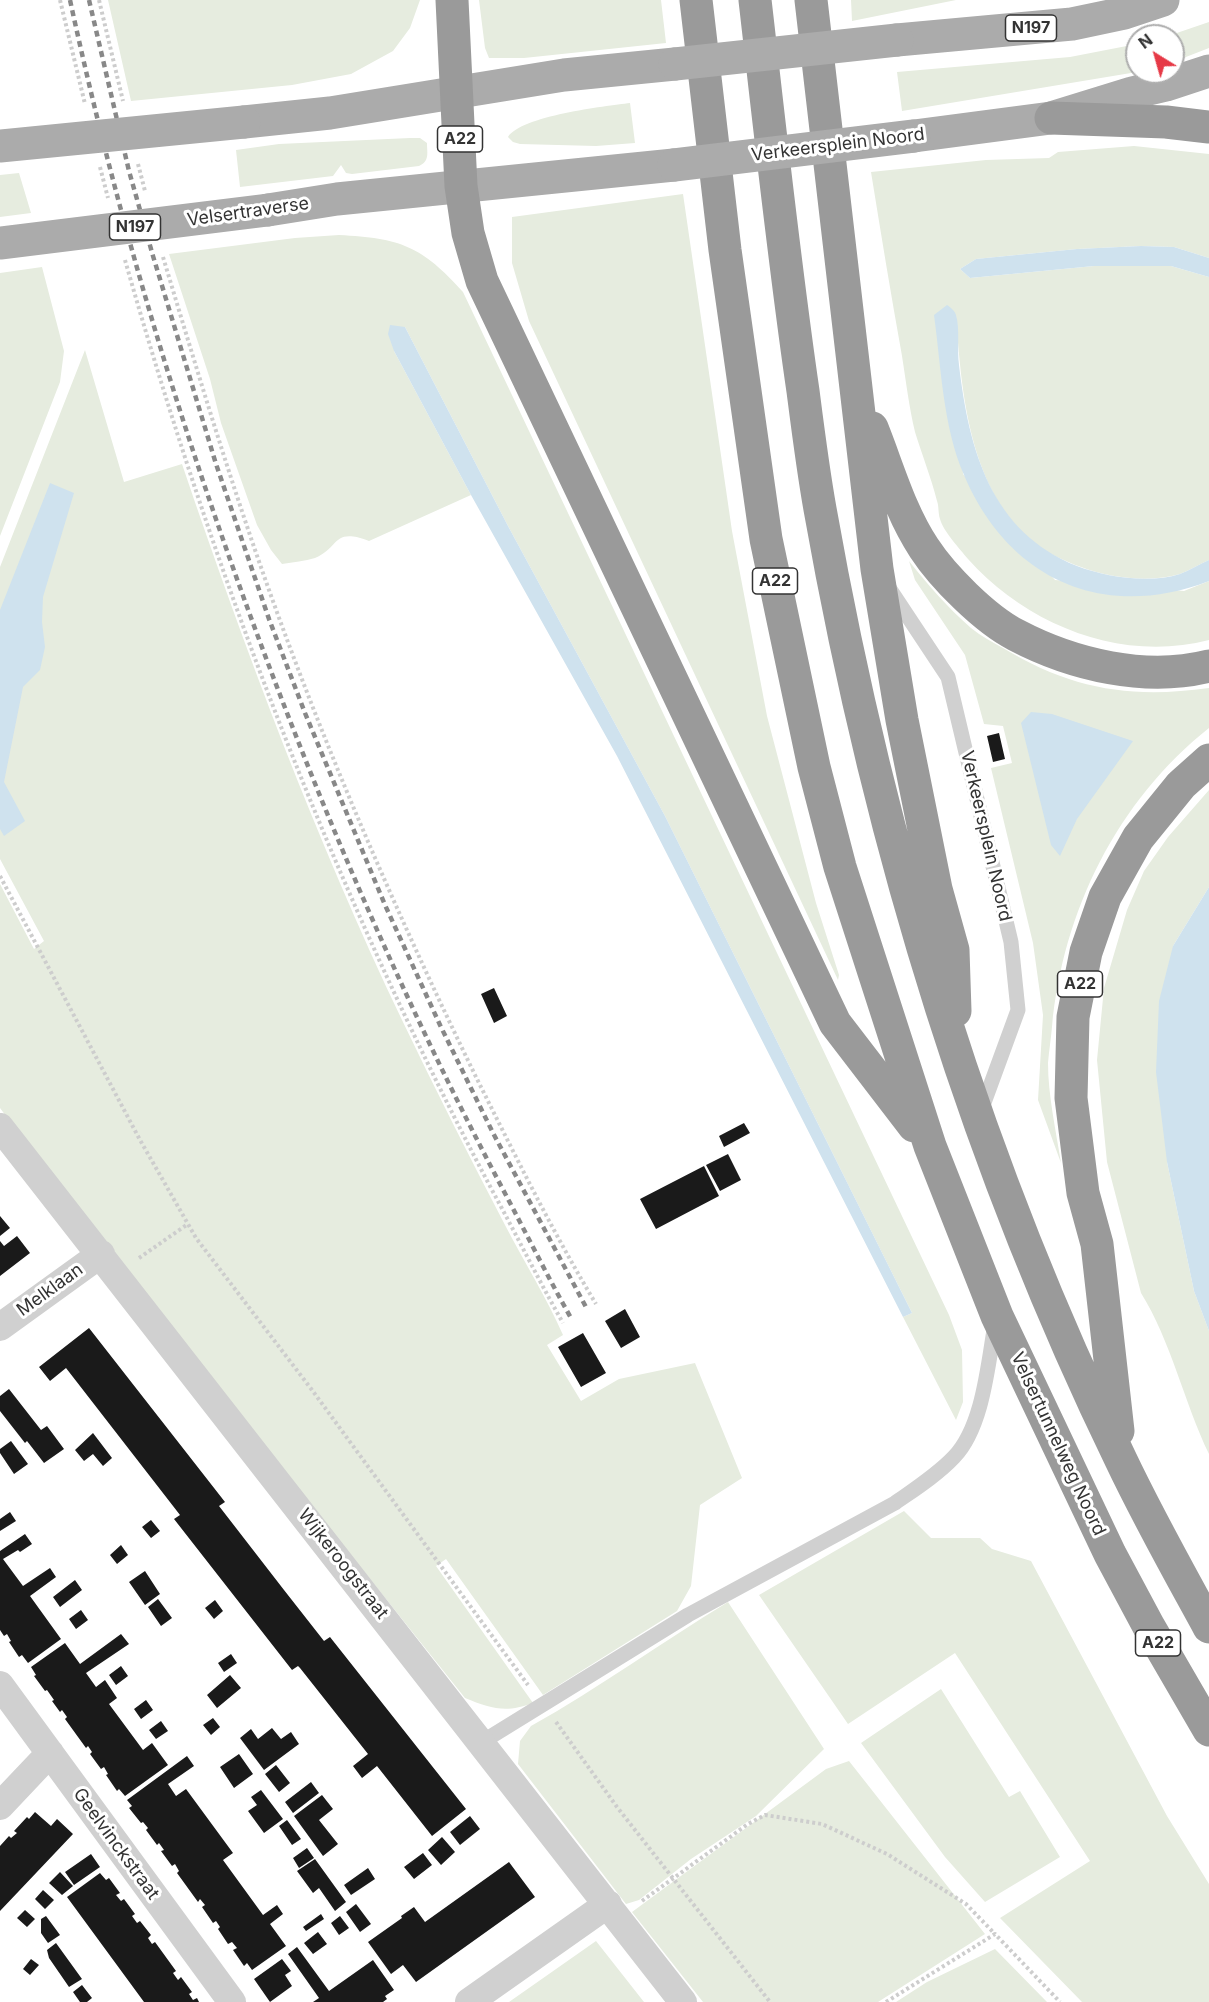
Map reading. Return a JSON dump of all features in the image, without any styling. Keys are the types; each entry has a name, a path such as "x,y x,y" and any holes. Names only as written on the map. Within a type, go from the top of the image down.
{"highway":[{"name":"A22","path":"452,0 461,186 468,233 482,281 835,1023 930,1146"},
{"name":"A22","path":"696,0 725,250 771,562 814,767 840,867 930,1146"},
{"name":"A22","path":"755,0 785,265 819,508 867,745 908,900 978,1119 1028,1250 1121,1461 1209,1627"},
{"name":"A22","path":"811,0 876,569 902,720 936,889 953,950 957,1055"},
{"path":"1051,118 1166,122 1209,127"},
{"name":"A22","path":"856,384 905,514 924,549 974,606 1014,634 1055,653 1093,664 1130,671 1184,673 1209,666"},
{"name":"A22","path":"1121,1461 1097,1244 1083,1193 1071,1098 1073,1017 1086,952 1105,897 1138,838 1181,785 1209,760"},
{"name":"Velsertunnelweg Noord","path":"930,1146 997,1316 1110,1554 1209,1730"},
{"name":"A22","path":"1185,1584 1209,1635"}],"main road":[{"name":"N197","path":"0,146 330,113 564,75 1072,24 1124,13 1162,0"},
{"name":"Verkeersplein Noord","path":"461,186 674,165 1051,118 1166,85 1209,70"},
{"name":"Velsertraverse","path":"1,243 268,210 337,199 461,186"}],"street":[{"name":"Wijkeroogstraat","path":"0,1127 683,2002"},
{"name":"Melklaan","path":"0,1327 109,1264"},
{"name":"Geelvinckstraat","path":"0,1686 232,2002"},
{"path":"0,1806 50,1753"},
{"path":"469,2002 614,1911"}],"lane":[{"name":"Verkeersplein Noord","path":"876,569 948,677 1011,942 1018,1010 978,1119"},
{"path":"482,1742 688,1615 895,1503 923,1485 955,1456 975,1423 997,1316"}],"path":[{"path":"60,0 86,110"},
{"path":"99,0 123,103"},
{"path":"136,157 147,200"},
{"path":"100,166 111,208"},
{"path":"122,250 191,477 231,595 277,718 349,891 405,1016 459,1128 563,1323"},
{"path":"162,254 225,461 278,615 319,721 394,902 449,1021 502,1128 596,1304"},
{"path":"0,876 140,1140 196,1238 312,1390 617,1807 770,2002"},
{"path":"109,1264 188,1224"},
{"path":"614,1911 672,1878 748,1824 765,1815 822,1824 887,1854 966,1904 1060,2002"},
{"path":"886,2002 995,1934"}],"shaded area":[{"path":"108,0 420,0 410,28 393,51 351,74 292,85 131,101"},
{"path":"479,0 661,0 666,43 524,58 489,58 485,48"},
{"path":"851,0 956,0 852,21"},
{"path":"1209,22 1209,48 1185,57 1185,30"},
{"path":"1125,46 1125,74 902,111 897,72 1070,57"},
{"path":"630,103 635,143 596,146 520,144 508,137 529,123 546,118"},
{"path":"420,138 427,143 427,153 423,164 419,166 352,174 346,173 341,165 333,176 240,187 236,150 279,144"},
{"path":"1134,146 1209,154 1209,258 1174,247 1141,246 1077,249 976,259 960,269 970,278 1094,266 1171,266 1209,277 1209,560 1169,577 1130,578 1104,574 1075,565 1033,542 1012,520 995,495 982,467 972,437 966,406 956,314 963,474 1055,580 1184,591 1209,581 1209,640 1176,646 1143,646 1110,642 1078,633 1047,620 1018,603 992,582 952,540 940,519 935,492 913,423 871,172 986,160 1049,158 1058,152"},
{"path":"19,173 31,213 0,217 0,175"},
{"path":"683,194 732,531 767,716 816,903 839,975 838,980 529,321 512,263 512,217"},
{"path":"339,235 378,239 408,247 435,264 463,292 949,1315 962,1350 963,1402 956,1420 903,1317 912,1313 665,816 508,526 405,327 394,351 471,495 369,541 348,536 338,540 315,558 282,564 257,525 221,423 210,379 169,254 295,238"},
{"path":"42,267 64,351 60,382 0,536 0,273"},
{"path":"85,350 124,482 182,464 257,676 340,884 427,1072 563,1335 547,1345 581,1401 619,1379 695,1363 742,1478 700,1505 691,1586 677,1611 543,1695 446,1559 436,1566 533,1703 524,1706 499,1708 465,1698 248,1426 0,1108 0,884 34,949 44,941 0,859 0,567"},
{"path":"909,561 938,596 971,628 1028,662 1053,673 1077,682 1127,691 1153,692 1209,688 1209,728 1176,757 1147,789 1122,824 1100,861 1082,901 1068,942 1058,984 1048,1063 1061,1163 1038,1100 1043,1015 1033,943 991,768 1012,763 1003,726 984,724 965,655 915,580"},
{"path":"1209,790 1209,887 1173,946 1167,1162 1194,1291 1209,1331 1209,1454 1161,1331 1141,1293 1107,1162 1097,1060 1104,988 1127,910 1144,871 1168,837"},
{"path":"904,1511 931,1538 980,1538 992,1549 1031,1561 1167,1816 1209,1884 1209,2002 1082,2002 1000,1918 1090,1861 955,1653 848,1724 759,1595"},
{"path":"728,1602 824,1749 756,1816 691,1859 639,1900 626,1904 518,1764 520,1741 531,1726"},
{"path":"941,1689 1009,1797 1020,1791 1060,1857 985,1902 945,1857 861,1743"},
{"path":"849,1761 985,1934 878,2002 703,2002 632,1912 826,1769"},
{"path":"596,1941 644,2002 509,2002"},
{"path":"995,1949 1047,2002 896,2002 927,1982"}],"water":[{"path":"1174,247 1209,258 1209,277 1171,266 1094,266 970,278 960,269 976,259 1077,249"},
{"path":"947,305 955,312 957,320 958,359 963,397 978,457 990,485 1005,510 1024,532 1048,551 1077,566 1114,576 1141,579 1168,577 1180,574 1209,560 1209,581 1170,592 1132,596 1096,593 1063,582 1033,565 1006,541 983,511 964,475 951,437 934,315"},
{"path":"390,325 405,327 508,526 665,816 912,1313 903,1317 617,756 471,495 394,351 388,334"},
{"path":"50,483 74,493 43,597 42,622 45,647 40,670 23,687 4,782 25,821 4,836 0,829 0,610"},
{"path":"1031,712 1052,714 1133,741 1077,819 1060,856 1051,845 1021,723"},
{"path":"1209,887 1209,1331 1194,1291 1167,1162 1156,1072 1159,1001 1173,946"}],"building":[{"path":"999,733 1005,759 993,762 987,736"},
{"path":"494,988 507,1016 494,1023 481,994"},
{"path":"744,1123 750,1133 724,1147 719,1136"},
{"path":"728,1154 741,1180 720,1191 706,1165"},
{"path":"704,1166 719,1196 656,1229 640,1199"},
{"path":"0,1216 10,1228 0,1236"},
{"path":"17,1236 30,1253 0,1276 0,1241 4,1246"},
{"path":"625,1309 640,1337 621,1348 605,1321"},
{"path":"89,1328 225,1502 219,1506 284,1590 324,1641 330,1637 466,1809 432,1836 377,1766 362,1778 353,1766 368,1754 300,1668 298,1666 292,1670 174,1519 180,1515 66,1368 50,1381 39,1367"},
{"path":"583,1333 606,1373 581,1387 558,1347"},
{"path":"9,1389 41,1430 47,1426 64,1449 44,1463 0,1411 0,1396"},
{"path":"93,1433 112,1458 103,1466 93,1454 84,1461 75,1450"},
{"path":"11,1441 28,1464 14,1474 0,1453 0,1449"},
{"path":"10,1512 16,1521 0,1531 0,1519"},
{"path":"151,1520 160,1531 151,1538 142,1527"},
{"path":"25,1534 32,1544 3,1559 23,1586 50,1568 56,1577 30,1596 61,1639 28,1663 22,1655 19,1657 9,1642 11,1641 7,1634 4,1636 0,1630 0,1551"},
{"path":"121,1545 128,1555 117,1564 110,1555"},
{"path":"145,1571 160,1594 145,1605 129,1582"},
{"path":"75,1580 82,1590 60,1607 53,1597"},
{"path":"158,1599 172,1618 161,1626 148,1607"},
{"path":"215,1600 223,1611 214,1619 205,1608"},
{"path":"81,1610 88,1620 76,1629 69,1619"},
{"path":"121,1634 129,1644 86,1673 96,1687 105,1680 117,1698 109,1704 143,1750 152,1743 168,1765 125,1796 119,1789 117,1791 106,1775 108,1774 104,1767 101,1769 90,1754 92,1752 88,1746 86,1748 65,1719 67,1717 62,1710 60,1712 52,1701 54,1700 34,1676 36,1675 31,1667 65,1643 80,1664"},
{"path":"231,1654 237,1663 224,1672 218,1663"},
{"path":"121,1666 128,1676 116,1685 109,1675"},
{"path":"230,1675 241,1688 217,1708 207,1695"},
{"path":"146,1700 153,1710 141,1719 134,1709"},
{"path":"213,1718 220,1727 211,1735 203,1725"},
{"path":"161,1721 168,1731 156,1739 149,1730"},
{"path":"272,1728 281,1739 291,1732 299,1744 264,1770 240,1738 251,1729 258,1739"},
{"path":"239,1754 253,1774 234,1788 220,1767"},
{"path":"187,1756 194,1766 168,1784 176,1796 186,1789 233,1853 223,1860 263,1915 277,1905 283,1914 270,1924 286,1946 252,1970 247,1963 244,1966 233,1950 237,1948 232,1942 228,1944 218,1929 220,1927 216,1921 213,1923 202,1907 205,1905 200,1899 198,1902 177,1873 179,1871 175,1864 172,1866 161,1851 164,1850 159,1843 157,1845 146,1830 148,1828 129,1808 132,1806 127,1800"},
{"path":"276,1765 290,1783 279,1792 265,1774"},
{"path":"311,1782 319,1793 293,1813 285,1802"},
{"path":"261,1790 283,1819 264,1833 248,1811 257,1805 251,1797"},
{"path":"322,1795 333,1809 319,1820 338,1844 323,1856 294,1816"},
{"path":"35,1812 51,1826 57,1819 73,1834 0,1911 0,1846 9,1836 11,1838 17,1833 14,1831"},
{"path":"470,1816 480,1829 460,1845 450,1832"},
{"path":"287,1820 301,1839 292,1845 279,1826"},
{"path":"442,1837 455,1852 441,1865 428,1850"},
{"path":"307,1848 314,1858 299,1868 293,1858"},
{"path":"423,1853 432,1865 414,1879 404,1867"},
{"path":"91,1854 100,1867 74,1885 65,1872"},
{"path":"315,1859 346,1902 335,1911 319,1888 313,1893 297,1871"},
{"path":"509,1862 535,1897 416,1982 403,1965 391,1974 368,1942 414,1907 425,1922"},
{"path":"368,1868 375,1879 351,1895 344,1885"},
{"path":"60,1872 73,1886 62,1895 49,1883"},
{"path":"100,1873 106,1880 109,1878 120,1893 116,1895 121,1901 124,1899 135,1914 132,1916 137,1923 140,1921 151,1935 148,1938 152,1944 155,1942 176,1971 173,1973 178,1980 181,1977 192,1992 189,1994 193,2000 197,1998 199,2002 144,2002 67,1897"},
{"path":"43,1890 54,1900 45,1909 35,1899"},
{"path":"356,1904 371,1924 360,1932 346,1912"},
{"path":"25,1910 35,1919 27,1927 17,1918"},
{"path":"321,1914 324,1919 306,1931 303,1927"},
{"path":"46,1916 60,1935 48,1943 41,1933 41,1919"},
{"path":"340,1916 349,1928 339,1935 331,1923"},
{"path":"318,1932 327,1944 313,1954 304,1943"},
{"path":"56,1943 82,1979 69,1987 49,1958 47,1950"},
{"path":"297,1947 329,1991 373,1960 394,1990 385,1996 387,1999 383,2002 313,2002 319,1998 288,1954"},
{"path":"31,1959 39,1965 30,1975 23,1969"},
{"path":"282,1959 291,1971 285,1975 292,1986 270,2002 254,1979"},
{"path":"82,1985 92,1998 87,2002 80,2002 73,1992"}],"railway":[{"path":"70,0 120,207 149,310 214,513 287,714 327,813 413,1008 483,1152 571,1318"},
{"path":"89,0 129,171 153,256 216,464 269,619 305,713 385,905 440,1025 493,1133 587,1309"}]}
